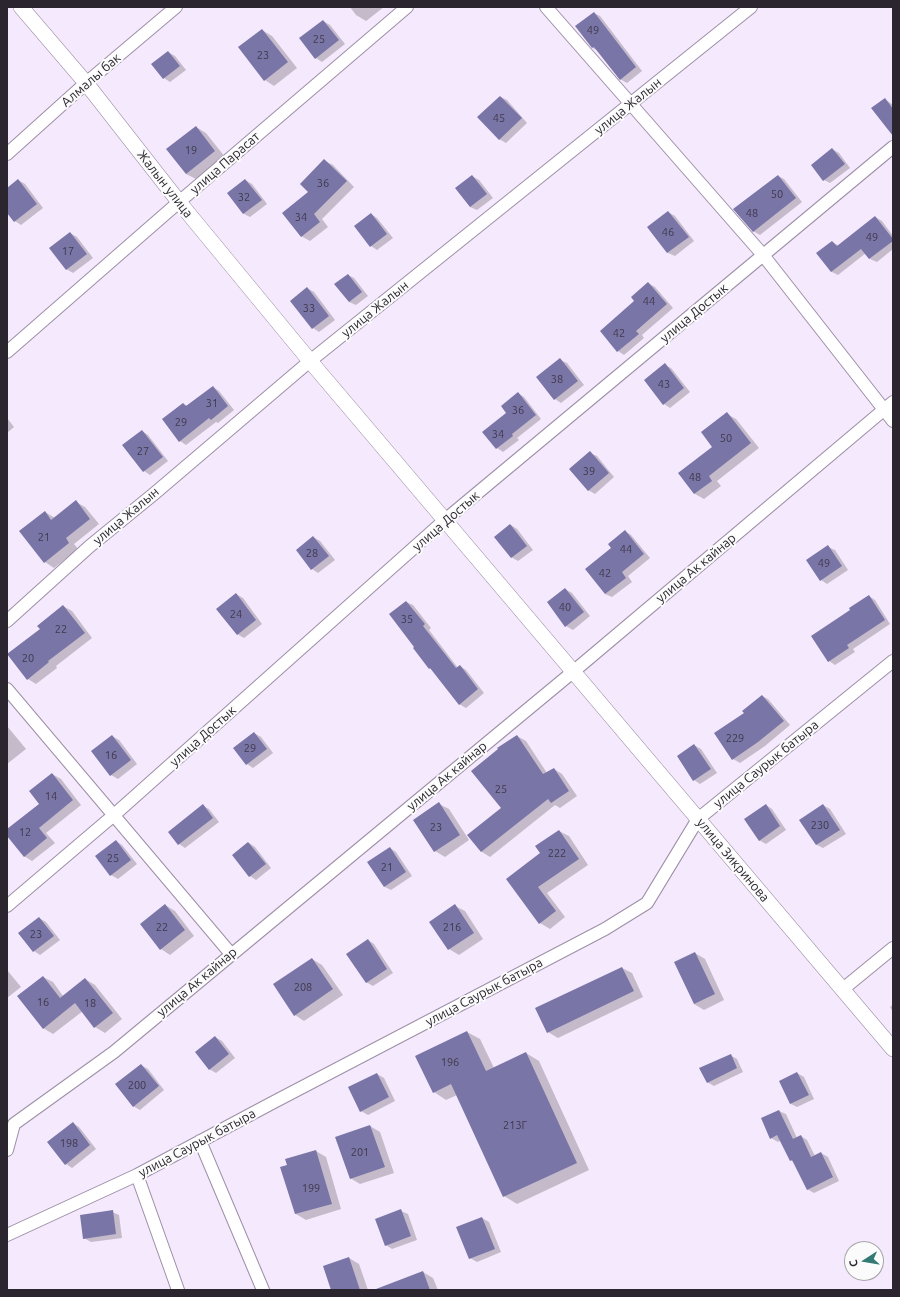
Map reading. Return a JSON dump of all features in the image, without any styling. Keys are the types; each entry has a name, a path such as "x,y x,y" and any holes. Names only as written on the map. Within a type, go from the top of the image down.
{"street":[{"name":"Жалын улица","path":"20,7 86,83 179,202 310,361 445,520"},
{"name":"Алмалы бак","path":"7,154 86,83 176,7"},
{"name":"улица Парасат","path":"7,352 179,202 407,7"},
{"path":"546,7 763,255 888,406 893,421"},
{"name":"улица Жалын","path":"7,620 90,546 155,493 310,361 751,7"},
{"name":"улица Достык","path":"7,906 114,815 445,520 893,147"},
{"name":"улица Ак кайнар","path":"7,1150 14,1124 114,1052 574,672 888,406"},
{"name":"улица Зикринова","path":"445,520 893,1049"},
{"name":"улица Саурык батыра","path":"7,1235 136,1175 200,1142 605,929 647,903 698,819 893,661"},
{"path":"7,689 231,954"},
{"path":"843,989 893,948"},
{"path":"200,1142 263,1290"},
{"path":"136,1175 178,1290"}],"building":[{"path":"594,12 636,67 620,80 575,26"},
{"path":"323,20 339,40 315,59 299,38"},
{"path":"262,29 288,62 264,81 238,47"},
{"path":"168,51 180,66 163,79 151,64"},
{"path":"500,96 522,118 499,140 477,117"},
{"path":"885,98 893,109 893,136 871,108"},
{"path":"196,126 215,151 186,174 166,149"},
{"path":"832,148 845,164 823,181 811,165"},
{"path":"324,159 347,181 314,214 320,222 301,237 282,213 308,192 300,184"},
{"path":"472,175 487,194 470,207 455,188"},
{"path":"778,175 796,198 753,232 733,209"},
{"path":"18,179 37,204 14,222 7,213 7,188"},
{"path":"245,179 262,200 243,214 227,193"},
{"path":"668,211 689,237 667,253 647,227"},
{"path":"371,213 387,234 370,247 354,226"},
{"path":"875,216 893,241 869,259 861,249 831,272 816,253 832,241 837,246"},
{"path":"70,232 87,254 66,270 49,248"},
{"path":"348,274 362,292 349,302 334,284"},
{"path":"648,282 667,304 636,331 639,334 617,352 600,331 634,301 631,297"},
{"path":"307,287 329,316 312,329 290,301"},
{"path":"560,358 578,381 554,400 536,377"},
{"path":"665,363 684,388 663,405 644,380"},
{"path":"213,386 228,406 211,420 209,418 179,442 162,419 183,403 186,406"},
{"path":"518,392 536,415 496,449 482,432 506,413 501,406"},
{"path":"727,412 751,443 709,476 712,481 694,494 678,473 712,447 701,432"},
{"path":"142,430 163,457 143,472 122,445"},
{"path":"590,451 609,473 588,491 569,469"},
{"path":"76,500 90,519 66,538 69,543 44,563 19,531 45,511 51,520"},
{"path":"510,524 527,546 511,558 494,537"},
{"path":"625,530 644,554 622,572 626,578 605,594 585,569 611,548 608,544"},
{"path":"313,536 329,556 311,570 296,550"},
{"path":"828,545 842,566 820,581 806,560"},
{"path":"565,588 584,612 565,627 547,602"},
{"path":"236,593 256,620 237,635 216,609"},
{"path":"869,595 885,620 847,645 849,648 828,662 811,636 850,610 849,608"},
{"path":"406,601 425,624 423,626 456,668 460,665 478,689 459,705 430,668 429,669 389,614"},
{"path":"63,605 85,633 48,661 49,662 27,680 7,654 40,629 37,626"},
{"path":"762,695 784,721 758,742 732,760 714,733 744,713 742,711"},
{"path":"254,732 267,749 246,765 233,748"},
{"path":"112,735 131,760 110,776 91,751"},
{"path":"517,735 543,774 554,768 569,791 551,803 548,799 481,852 467,835 501,808 471,771 498,749 497,748"},
{"path":"694,744 711,769 693,781 677,756"},
{"path":"52,773 73,800 39,828 47,838 24,857 7,836 7,829 39,804 29,791"},
{"path":"439,802 460,835 434,852 413,820"},
{"path":"203,804 213,818 178,845 168,832"},
{"path":"766,804 780,826 759,841 744,819"},
{"path":"823,804 840,830 816,845 799,820"},
{"path":"559,830 579,859 538,887 556,911 539,924 506,879 540,853 535,846"},
{"path":"116,840 131,860 110,876 95,856"},
{"path":"248,842 266,864 249,877 232,855"},
{"path":"390,847 406,872 384,887 367,862"},
{"path":"165,904 185,930 160,950 140,924"},
{"path":"455,904 474,933 448,950 429,922"},
{"path":"39,917 54,936 33,952 18,933"},
{"path":"368,939 387,969 366,983 346,954"},
{"path":"695,952 715,994 694,1004 674,962"},
{"path":"312,958 333,989 294,1016 273,984"},
{"path":"622,967 634,991 547,1033 535,1008"},
{"path":"43,976 60,998 85,978 113,1013 94,1028 75,1003 43,1029 17,996"},
{"path":"467,1031 486,1071 526,1052 577,1163 503,1197 451,1084 433,1093 415,1056"},
{"path":"215,1036 229,1054 209,1070 195,1052"},
{"path":"731,1054 737,1068 707,1083 699,1068"},
{"path":"141,1064 159,1086 133,1107 115,1084"},
{"path":"797,1072 809,1095 790,1104 779,1081"},
{"path":"377,1073 389,1097 360,1112 348,1087"},
{"path":"779,1110 793,1139 801,1135 811,1157 821,1152 833,1177 807,1190 777,1135 770,1139 761,1118"},
{"path":"73,1122 90,1145 65,1165 47,1142"},
{"path":"370,1125 385,1167 350,1179 335,1137"},
{"path":"316,1150 332,1204 295,1214 280,1167 287,1165 285,1159"},
{"path":"401,1209 411,1236 385,1246 375,1219"},
{"path":"113,1210 116,1234 83,1239 80,1215"},
{"path":"482,1217 495,1249 469,1259 456,1227"},
{"path":"349,1257 360,1290 331,1290 323,1266"},
{"path":"423,1271 430,1290 376,1290 376,1289"}]}
